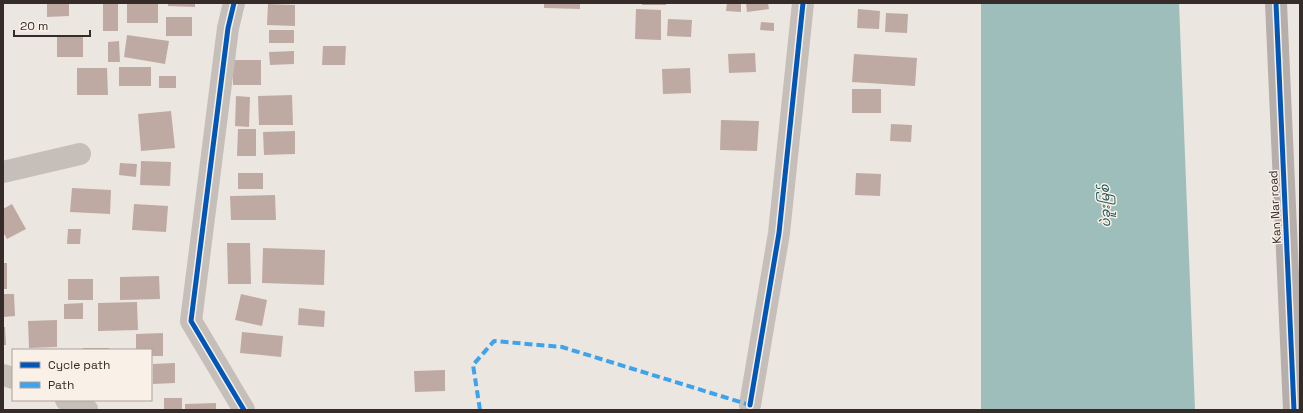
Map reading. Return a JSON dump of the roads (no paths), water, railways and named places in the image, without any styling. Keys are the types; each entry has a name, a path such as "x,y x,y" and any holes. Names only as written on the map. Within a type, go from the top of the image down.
{"street":[{"path":"234,3 228,28 191,321 244,410"},
{"path":"750,405 779,233 803,3"},
{"name":"Kan Nar road","path":"1276,3 1294,410"},
{"path":"3,172 80,154"},
{"path":"68,401 87,409"}],"water":[{"name":"ပဲခူးမြစ်","path":"981,3 1179,3 1195,410 981,410"}]}
